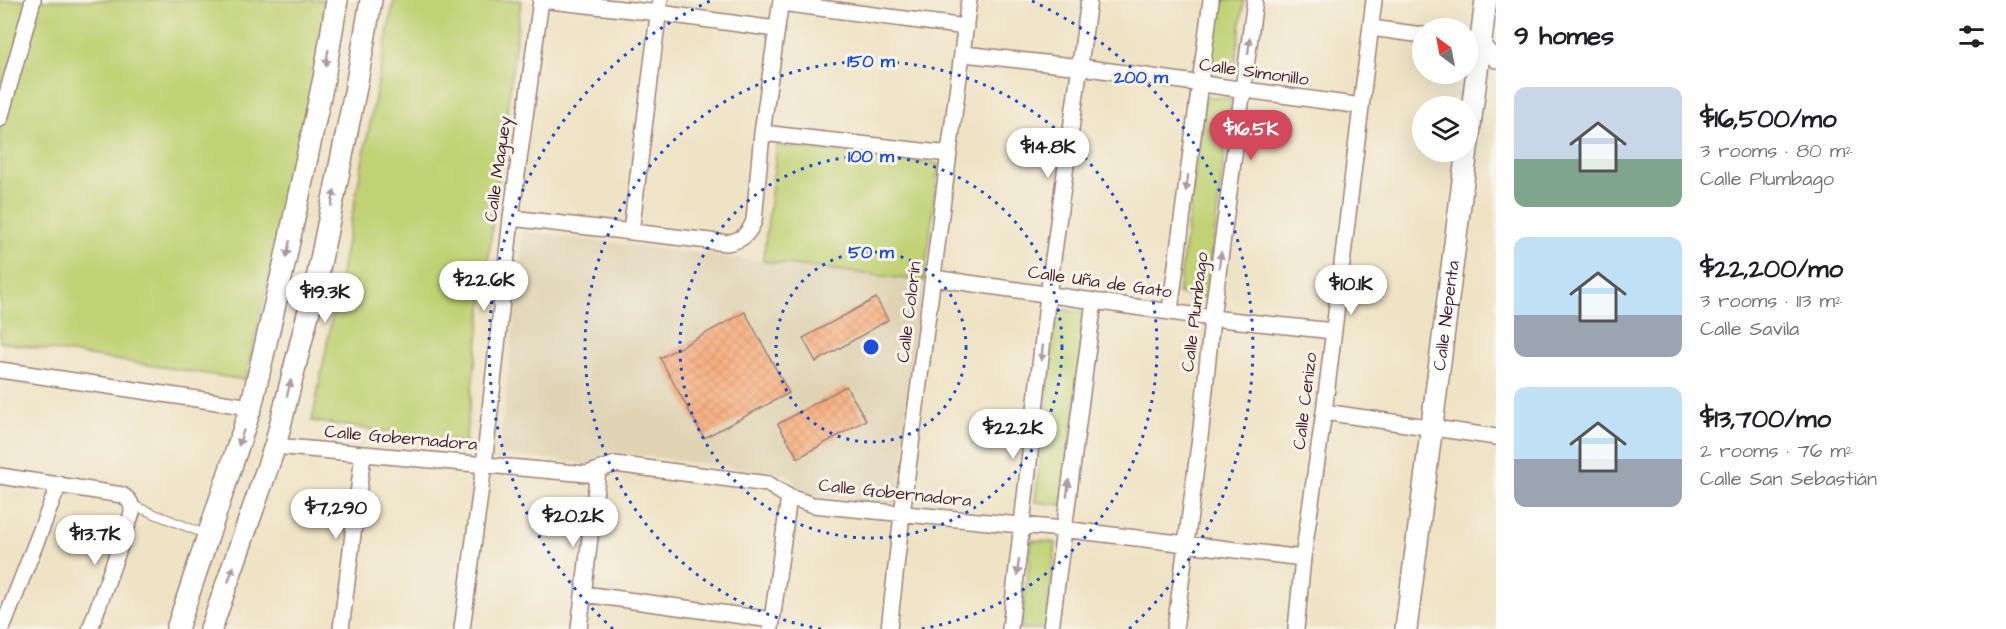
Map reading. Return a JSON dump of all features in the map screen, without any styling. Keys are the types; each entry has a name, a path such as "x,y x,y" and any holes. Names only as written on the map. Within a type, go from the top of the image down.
{"main road":[{"path":"177,629 251,407 321,90 337,0"},
{"path":"211,629 275,446 318,274 371,0"},
{"name":"Calle Nepenta","path":"1478,28 1486,0"},
{"name":"Calle Nepenta","path":"1406,629 1469,84"}],"street":[{"path":"0,119 6,75 33,0"},
{"path":"541,0 659,7 776,29"},
{"name":"Calle Maguey","path":"462,629 484,465 511,218 541,0"},
{"name":"Calle Colorín","path":"889,629 902,514 964,54 969,0"},
{"path":"1010,629 1048,295 1089,0"},
{"name":"Calle Plumbago","path":"1170,311 1211,0"},
{"name":"Calle Plumbago","path":"1175,629 1202,429 1212,318 1255,0"},
{"name":"Calle Cenizo","path":"1296,629 1374,0"},
{"path":"511,218 727,243 739,240 749,232 754,221 762,133 781,1 966,27"},
{"path":"631,232 659,7"},
{"path":"1371,27 1412,33"},
{"path":"1478,45 1496,60"},
{"name":"Calle Simonillo","path":"964,54 1081,67 1361,106"},
{"path":"762,133 949,154"},
{"name":"Calle Uña de Gato","path":"933,278 1212,318 1333,331"},
{"path":"1051,629 1062,529 1094,301"},
{"path":"0,370 251,407"},
{"path":"1324,412 1496,437"},
{"name":"Calle Gobernadora","path":"275,446 587,474 615,464 768,484 789,498 813,505 1023,524 1303,558"},
{"path":"341,629 363,455"},
{"path":"579,629 598,471"},
{"path":"0,476 58,484 127,500 132,513 90,629"},
{"path":"2,629 58,484"},
{"path":"584,594 772,624 789,498"}],"lane":[{"path":"127,500 208,535"}],"shaded area":[{"path":"524,232 924,281 898,504 800,495 789,475 610,451 589,464 499,454"}],"green space":[{"path":"0,0 326,0 310,105 245,380 0,342"},
{"path":"394,0 521,0 465,443 312,421"},
{"path":"1218,0 1244,0 1234,73 1209,71"},
{"path":"1205,96 1231,99 1207,298 1178,294"},
{"path":"777,145 939,164 924,281 763,261"},
{"path":"1057,309 1087,313 1062,505 1035,502"},
{"path":"1032,540 1056,543 1046,629 1021,629"}],"building":[{"path":"876,298 888,320 816,362 803,338"},
{"path":"745,312 789,393 704,438 660,358"},
{"path":"846,386 866,420 798,458 778,424"}]}
